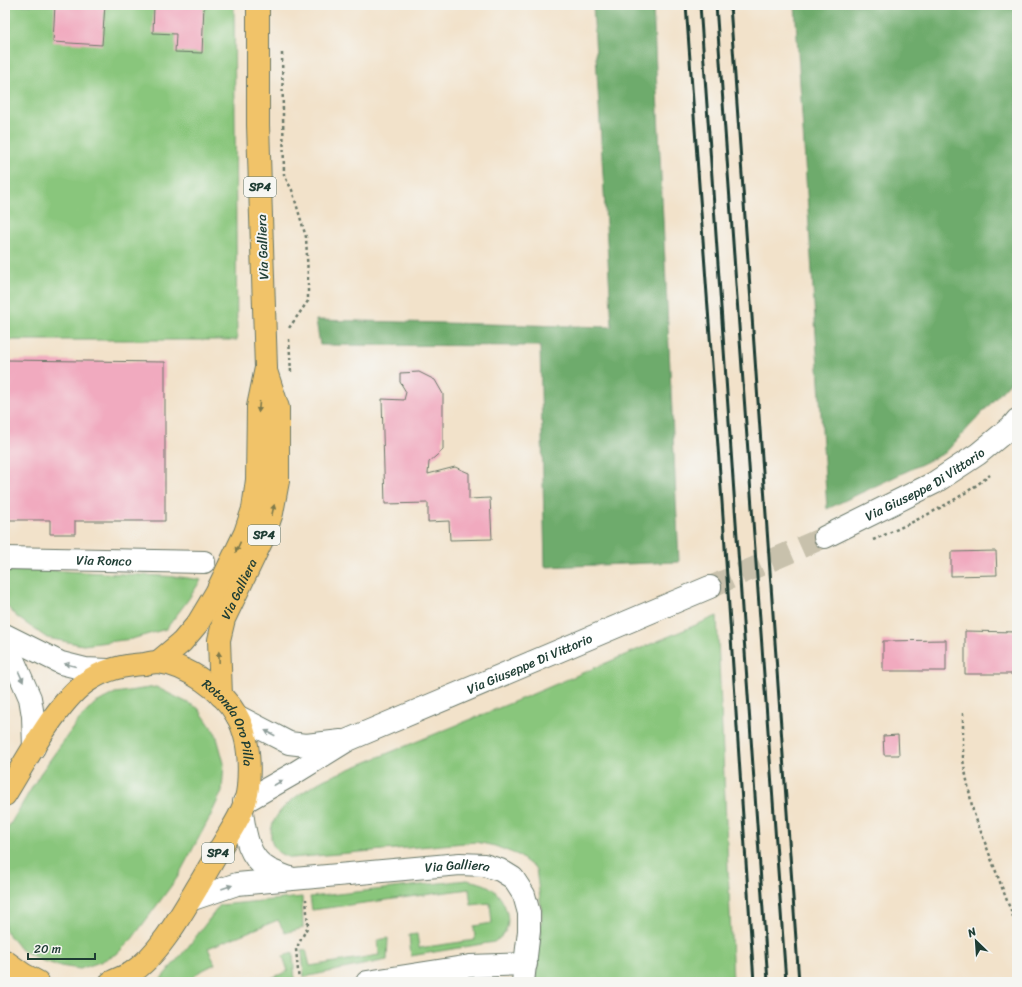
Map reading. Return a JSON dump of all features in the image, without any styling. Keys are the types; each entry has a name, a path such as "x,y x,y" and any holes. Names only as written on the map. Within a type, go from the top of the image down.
{"main road":[{"name":"Via Galliera","path":"158,662 182,642 198,624 216,593 245,532 253,509 257,480 258,407 266,368 258,124 258,5"},
{"name":"Via Galliera","path":"221,696 219,640 222,626 264,536 272,513 278,481 278,408 266,368"},
{"name":"Rotonda Oro Pilla","path":"5,795 59,709 78,688 90,679 108,670 128,665 158,662 191,673 207,683 221,696 237,716 247,745 249,766 248,789 243,807 190,900 170,931 149,958 131,973 111,982"},
{"path":"5,961 23,974 38,982"}],"street":[{"name":"Via Giuseppe Di Vittorio","path":"825,537 934,484 978,454 1012,426 1017,420"},
{"name":"Via Ronco","path":"5,558 204,562"},
{"name":"Via Giuseppe Di Vittorio","path":"243,807 348,740 710,587"},
{"path":"5,635 61,663 85,669 108,670"},
{"path":"5,641 30,698 33,716 34,748"},
{"name":"Via Giuseppe Di Vittorio","path":"237,716 289,743 306,745 348,740"},
{"name":"Via Galliera","path":"243,807 245,836 254,858 269,870 299,885"},
{"name":"Via Galliera","path":"190,900 237,884 299,885 460,864 484,865 500,870 513,878 524,895 529,913 525,973"},
{"path":"367,982 470,966 525,973"}],"path":[{"path":"282,50 284,175 292,190 306,237 308,276"},
{"path":"963,713 963,760 973,811 1017,927"},
{"path":"299,885 308,926 296,950 299,982"}],"green space":[{"path":"5,5 234,5 237,340 5,340"},
{"path":"593,5 653,5 679,562 545,567 540,346 320,345 316,320 612,327"},
{"path":"795,5 1017,5 1017,375 945,453 827,509"},
{"path":"5,568 181,577 201,580 166,629 132,639 83,645 47,638 17,617 5,604"},
{"path":"717,616 733,982 535,982 542,914 536,869 518,855 495,846 476,842 291,858 277,851 273,846 271,838 272,828 275,819 281,810 307,789 325,779 528,696"},
{"path":"156,687 198,708 216,734 224,763 222,791 210,817 177,878 132,939 118,953 100,962 80,969 60,966 40,960 20,949 5,930 5,833 40,774 77,722 94,704 115,693"},
{"path":"467,880 488,886 500,897 508,917 506,931 494,942 411,956 409,935 417,934 419,948 475,940 474,926 492,923 490,903 471,905 469,889 312,910 310,897"},
{"path":"302,897 303,928 285,933 278,920 208,948 215,964 199,972 189,982 158,982 188,947 220,905"},
{"path":"388,938 387,960 304,977 302,951 306,950 310,966 379,955 378,940"},
{"path":"293,953 295,981 262,982 288,971 283,956"}],"building":[{"path":"55,5 105,5 102,45 53,42"},
{"path":"154,5 204,5 202,53 175,52 176,34 153,33"},
{"path":"5,360 165,362 165,521 75,521 75,534 50,534 50,520 5,520"},
{"path":"419,372 435,380 443,394 443,450 429,462 428,474 455,467 469,473 469,499 490,498 492,539 450,540 449,521 428,522 428,503 385,504 382,399 404,400 406,392 400,382 400,373"},
{"path":"996,551 997,575 951,576 951,552"},
{"path":"965,631 1017,632 1017,674 965,674"},
{"path":"946,640 946,671 883,671 883,641"},
{"path":"1016,715 1017,751 1015,751"},
{"path":"898,735 899,755 884,755 883,736"}],"tunnel":[{"path":"710,587 825,537"}],"railway":[{"path":"686,5 722,502 754,982"},
{"path":"700,5 768,982"},
{"path":"716,5 786,982"},
{"path":"730,5 799,982"}]}
